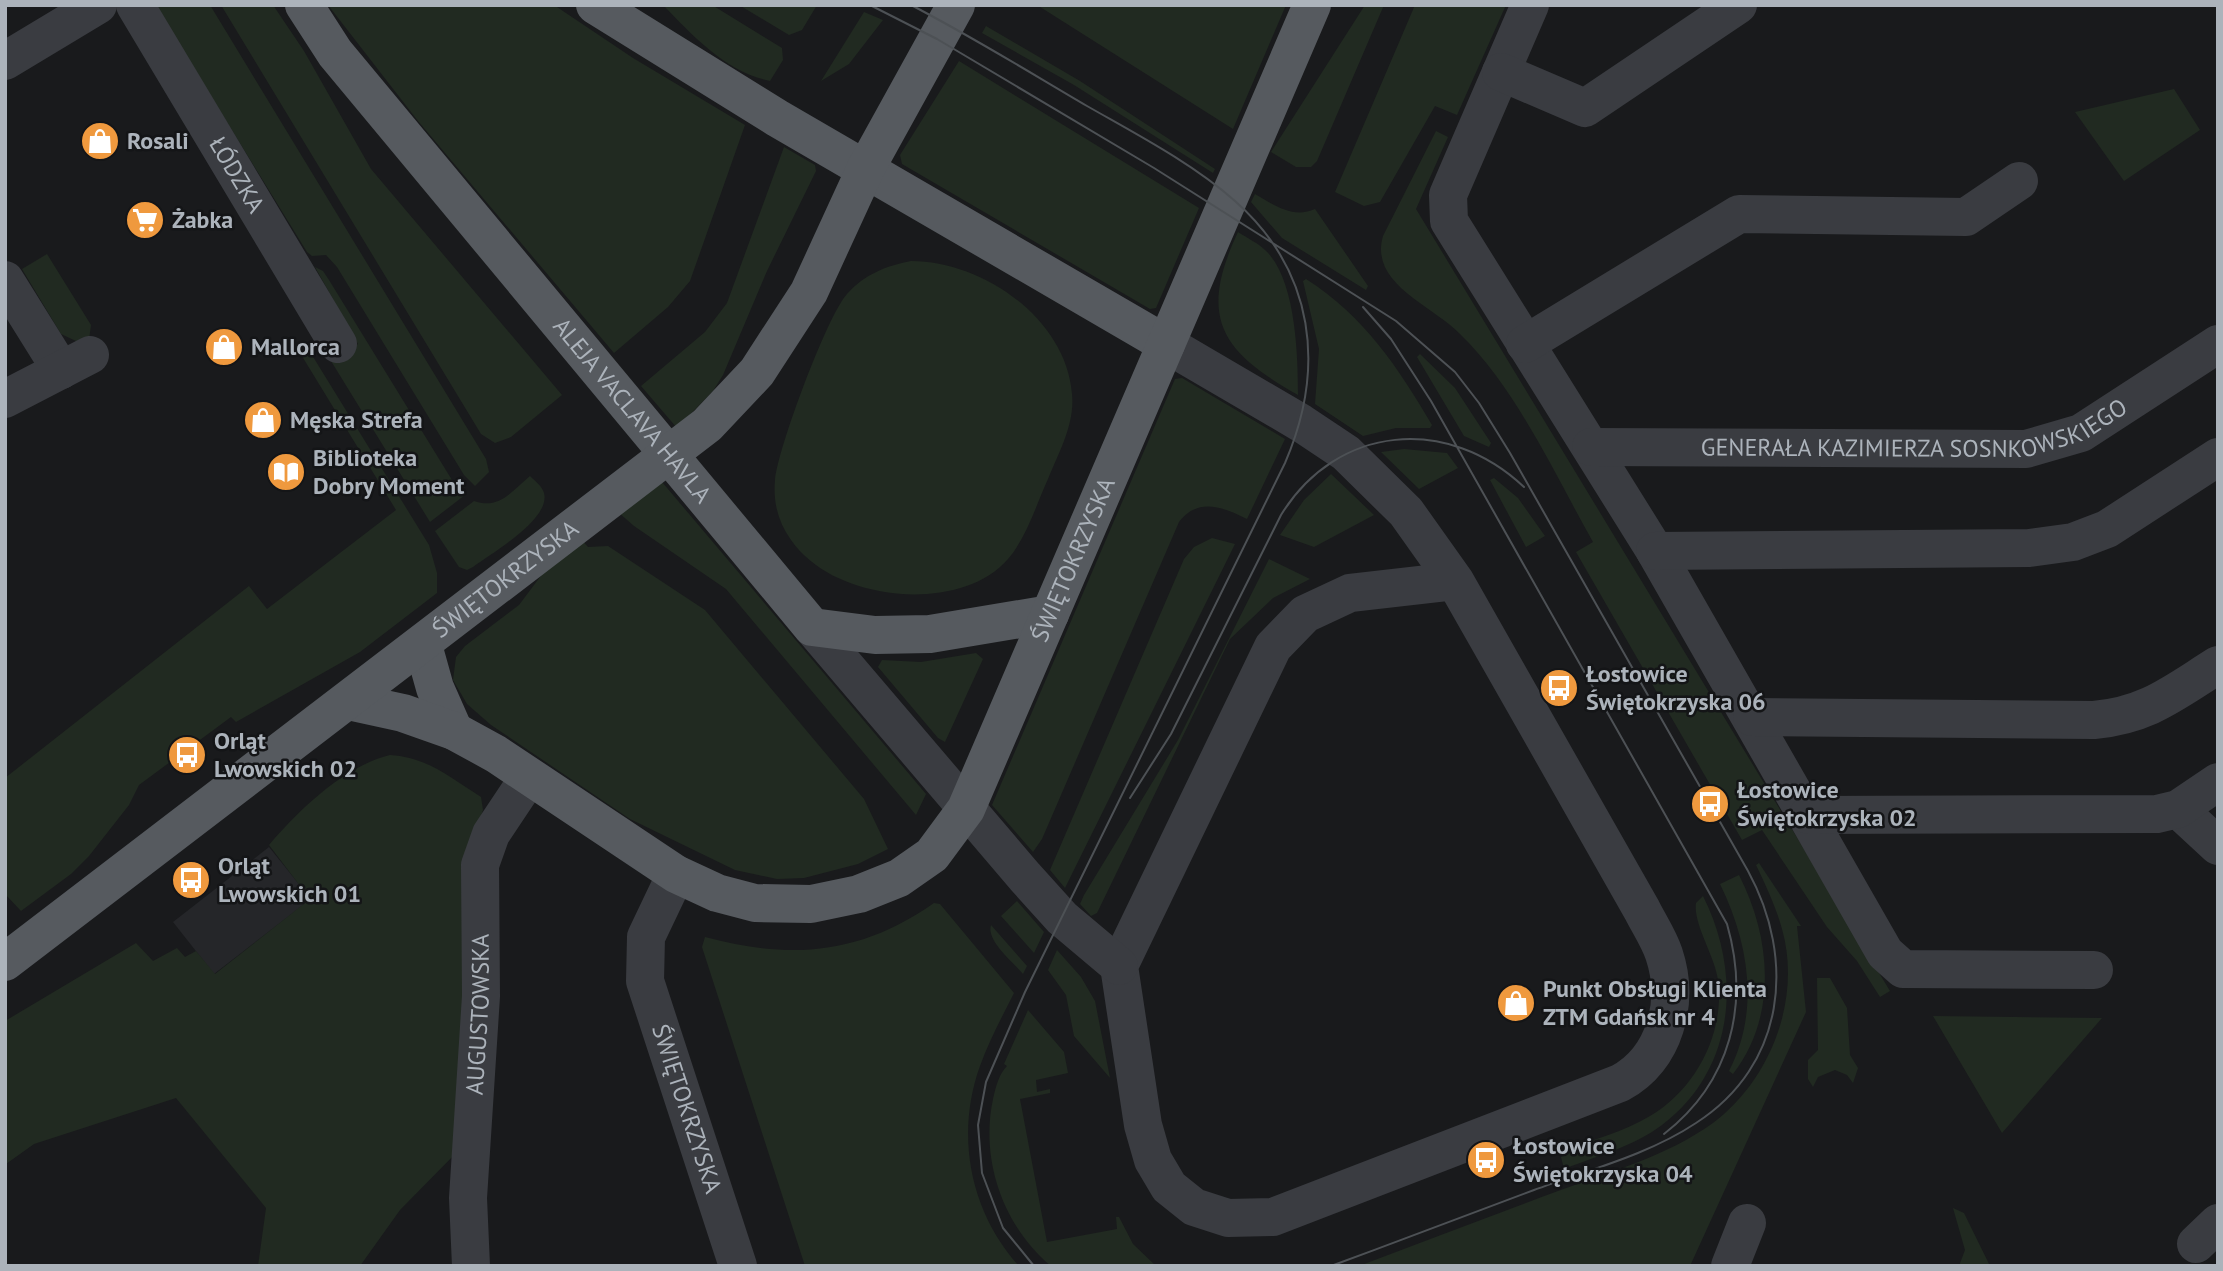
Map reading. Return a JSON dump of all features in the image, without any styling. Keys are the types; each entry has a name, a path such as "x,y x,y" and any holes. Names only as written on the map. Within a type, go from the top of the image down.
{"main road":[{"name":"ALEJA VACLAVA HAVLA","path":"304,5 343,63 812,627"},
{"path":"595,5 639,35 1166,344"},
{"name":"ŚWIĘTOKRZYSKA","path":"5,962 423,645 707,425 757,372 809,292 866,168 956,5"},
{"name":"ŚWIĘTOKRZYSKA","path":"348,701 402,713 454,731 496,754 676,874 717,892 755,903 811,904 859,894 899,878 932,855 966,809 1312,5"},
{"path":"812,627 875,635 930,634 1050,614"},
{"path":"423,645 435,688 454,731"}],"street":[{"path":"5,61 98,5"},
{"name":"ŁÓDZKA","path":"135,5 338,344"},
{"path":"1530,5 1470,139 1446,206 1449,221 1656,551 1885,953 1903,969 2094,970"},
{"path":"1501,72 1586,108 1738,5"},
{"path":"1525,344 1739,214 1966,217 2018,181"},
{"path":"5,280 76,362 5,399"},
{"path":"1166,344 1301,423 1346,453 1406,512 1455,581 1664,953 1671,979 1671,1006 1661,1039 1639,1073 1498,1133 1273,1217 1228,1218 1194,1207 1169,1188 1153,1160 1143,1125 1119,966 1273,647 1305,614 1350,593 1455,581"},
{"name":"GENERAŁA KAZIMIERZA SOSNKOWSKIEGO","path":"1591,447 2026,449 2081,433 2218,344"},
{"path":"1656,551 2029,548 2073,542 2107,528 2218,457"},
{"path":"812,627 1062,918 1119,966"},
{"path":"1752,717 2094,720 2123,717 2146,710 2218,665"},
{"name":"AUGUSTOWSKA","path":"471,1266 468,1198 481,996 481,865 491,834 529,777"},
{"path":"1808,815 2157,814 2178,809 2218,782"},
{"path":"2178,809 2218,846"},
{"name":"ŚWIĘTOKRZYSKA","path":"676,874 646,937 645,981 738,1266"},
{"path":"1730,1266 1747,1223"}],"shaded area":[{"path":"155,5 210,5 486,459 489,472 475,486 464,475 337,267 326,255 312,256 307,252"},
{"path":"221,5 273,5 304,51 371,169 562,395 511,437 495,443 481,434"},
{"path":"328,5 554,5 633,58 745,125 690,281 668,307 614,353 418,121"},
{"path":"663,5 712,5 782,48 783,60 770,81 739,70 711,51"},
{"path":"739,5 817,5 802,30 789,35"},
{"path":"1037,5 1286,5 1233,129"},
{"path":"1365,5 1384,5 1317,161 1311,167 1296,167 1271,152"},
{"path":"1415,5 1506,5 1457,115 1435,106 1380,202 1364,206 1335,192"},
{"path":"864,12 883,20 849,64 821,81"},
{"path":"986,26 1080,81 1215,169 1213,173 1074,85 982,33"},
{"path":"959,61 1199,208 1156,308 1150,309 902,164 900,155"},
{"path":"2174,89 2200,130 2124,181 2075,112"},
{"path":"1436,131 1448,137 1416,209 1890,991 1880,997 1857,961 1827,927 1762,830 1742,840 1576,552 1593,542 1517,406 1460,334 1406,292 1385,267 1381,253 1383,236"},
{"path":"784,147 815,165 816,171 767,271 723,375 713,391 677,428 641,386 705,332 727,303"},
{"path":"1255,194 1291,212 1315,209 1368,286 1366,290 1282,238 1251,202"},
{"path":"1238,232 1265,250 1283,279 1296,339 1298,395 1250,363 1234,347 1224,329 1219,309 1220,287"},
{"path":"47,254 91,325 89,340 76,341 61,334 22,269"},
{"path":"911,261 965,271 992,283 1016,299 1037,319 1054,341 1066,366 1072,405 1069,427 1061,448 1026,531 1008,559 983,579 967,586 934,593 901,594 845,581 821,568 800,551 791,540 777,512 775,480 794,413 816,354 838,307 854,287 869,276 893,265"},
{"path":"315,267 323,271 329,280 452,480 465,495 430,522 331,361 358,344"},
{"path":"1306,279 1345,309 1378,344 1432,425 1430,428 1396,428 1363,436 1315,404 1319,349 1303,281"},
{"path":"307,347 429,545 437,573 437,593 360,652 236,722 231,717 139,785 129,805 89,856 71,874 21,911 5,894 5,778 249,586 267,609 396,510 297,348"},
{"path":"1420,354 1455,388 1491,443 1489,447 1464,436 1417,357"},
{"path":"1182,378 1285,439 1247,519 1220,508 1203,507 1186,514 1179,522 1042,839 1033,852 992,805 1175,379"},
{"path":"1404,449 1447,453 1458,468 1419,489 1381,452"},
{"path":"1331,474 1374,515 1314,547 1280,535 1304,500"},
{"path":"530,476 544,493 544,503 539,514 506,544 473,567 467,570 459,567 435,531 474,501 491,503 505,498"},
{"path":"1494,478 1518,498 1545,536 1526,547 1490,480"},
{"path":"662,482 926,794 916,815 726,589 634,526 618,512"},
{"path":"1212,538 1235,544 1065,888 1050,870 1184,559 1194,547"},
{"path":"581,539 588,547 608,546 705,610 864,799 888,849 858,864 804,878 777,879 735,870 630,819 491,725 467,704 453,680 456,657 465,646 519,605 546,569"},
{"path":"1269,559 1310,579 1273,598 1230,639 1097,913 1091,916 1080,904 1084,895 1178,740"},
{"path":"976,653 983,659 945,742 938,738 878,667 882,660 921,662"},
{"path":"390,755 416,760 449,776 481,797 483,810 471,847 457,1152 400,1210 360,1266 258,1266 266,1208 176,1098 34,1144 6,1164 5,1021 136,943 153,961 177,948 185,957 196,951 215,974 310,899 269,845 308,804 339,779"},
{"path":"269,847 311,899 214,974 173,922"},
{"path":"1759,863 1801,926 1797,926 1806,1012 1690,1266 1359,1266 1657,1154 1695,1135 1733,1105 1751,1085 1765,1062 1784,1010 1788,983 1782,929 1756,865"},
{"path":"1739,875 1758,924 1765,976 1757,1027 1733,1074 1729,1071 1745,1025 1747,977 1738,930 1720,884"},
{"path":"1703,896 1723,956 1727,988 1725,1018 1718,1048 1705,1076 1687,1102 1662,1125 1640,1139 1564,1169 1561,1157 1566,1151 1630,1127 1666,1105 1694,1075 1704,1058 1717,1020 1719,1000 1716,971 1696,911 1696,903"},
{"path":"1017,901 1044,932 1034,953 1001,916"},
{"path":"934,903 940,904 1014,993 980,1066 972,1092 968,1145 972,1172 989,1222 1002,1245 1019,1266 805,1266 702,947 705,937 766,949 824,948 851,943 879,933"},
{"path":"991,925 1027,966 1023,974 992,938"},
{"path":"1057,950 1081,977 1095,1001 1110,1078 1074,1036 1066,995 1048,970"},
{"path":"1817,978 1830,978 1847,1008 1850,1055 1858,1068 1853,1083 1847,1075 1835,1070 1818,1077 1813,1087 1808,1079 1808,1060 1818,1050"},
{"path":"1028,1010 1064,1052 1068,1073 1036,1080 1037,1092 1050,1089 1050,1093 1020,1099 1047,1242 1117,1229 1116,1217 1119,1217 1133,1244 1156,1266 1051,1266 1034,1250 1008,1212 993,1168 990,1122 997,1085 1007,1066 1004,1064"},
{"path":"1933,1016 2102,1018 2002,1133"},
{"path":"1953,1208 1964,1213 1990,1266 1959,1266 1965,1250"}],"tram line":[{"path":"870,5 937,39 1154,168 1396,321 1455,372 1479,403 1510,453 1748,871 1763,905 1773,939 1776,974 1774,1008 1765,1041 1749,1072 1726,1099 1696,1123 1638,1153 1331,1266"},
{"path":"911,5 1144,138 1218,187 1262,229 1282,259 1297,290 1305,323 1308,357 1306,392 1298,427 1285,463 1025,992 986,1082 978,1125 982,1173 1003,1228 1034,1266"},
{"path":"1363,307 1391,339 1431,401 1727,924 1734,954 1736,983 1735,1012 1729,1040 1719,1066 1705,1090 1687,1113 1664,1134"},
{"path":"1130,798 1171,734 1281,515 1304,485 1332,462 1362,447 1395,440 1428,440 1462,448 1494,464 1524,487"}],"place":[{"name":"Rosali","path":"100,141"},
{"name":"Żabka","path":"145,220"},
{"name":"Mallorca","path":"224,347"},
{"name":"Męska Strefa","path":"263,420"},
{"name":"Biblioteka Dobry Moment","path":"286,472"},
{"name":"Łostowice Świętokrzyska 06","path":"1559,688"},
{"name":"Orląt Lwowskich 02","path":"187,755"},
{"name":"Łostowice Świętokrzyska 02","path":"1710,804"},
{"name":"Orląt Lwowskich 01","path":"191,880"},
{"name":"Punkt Obsługi Klienta ZTM Gdańsk nr 4","path":"1516,1003"},
{"name":"Łostowice Świętokrzyska 04","path":"1486,1160"}]}
